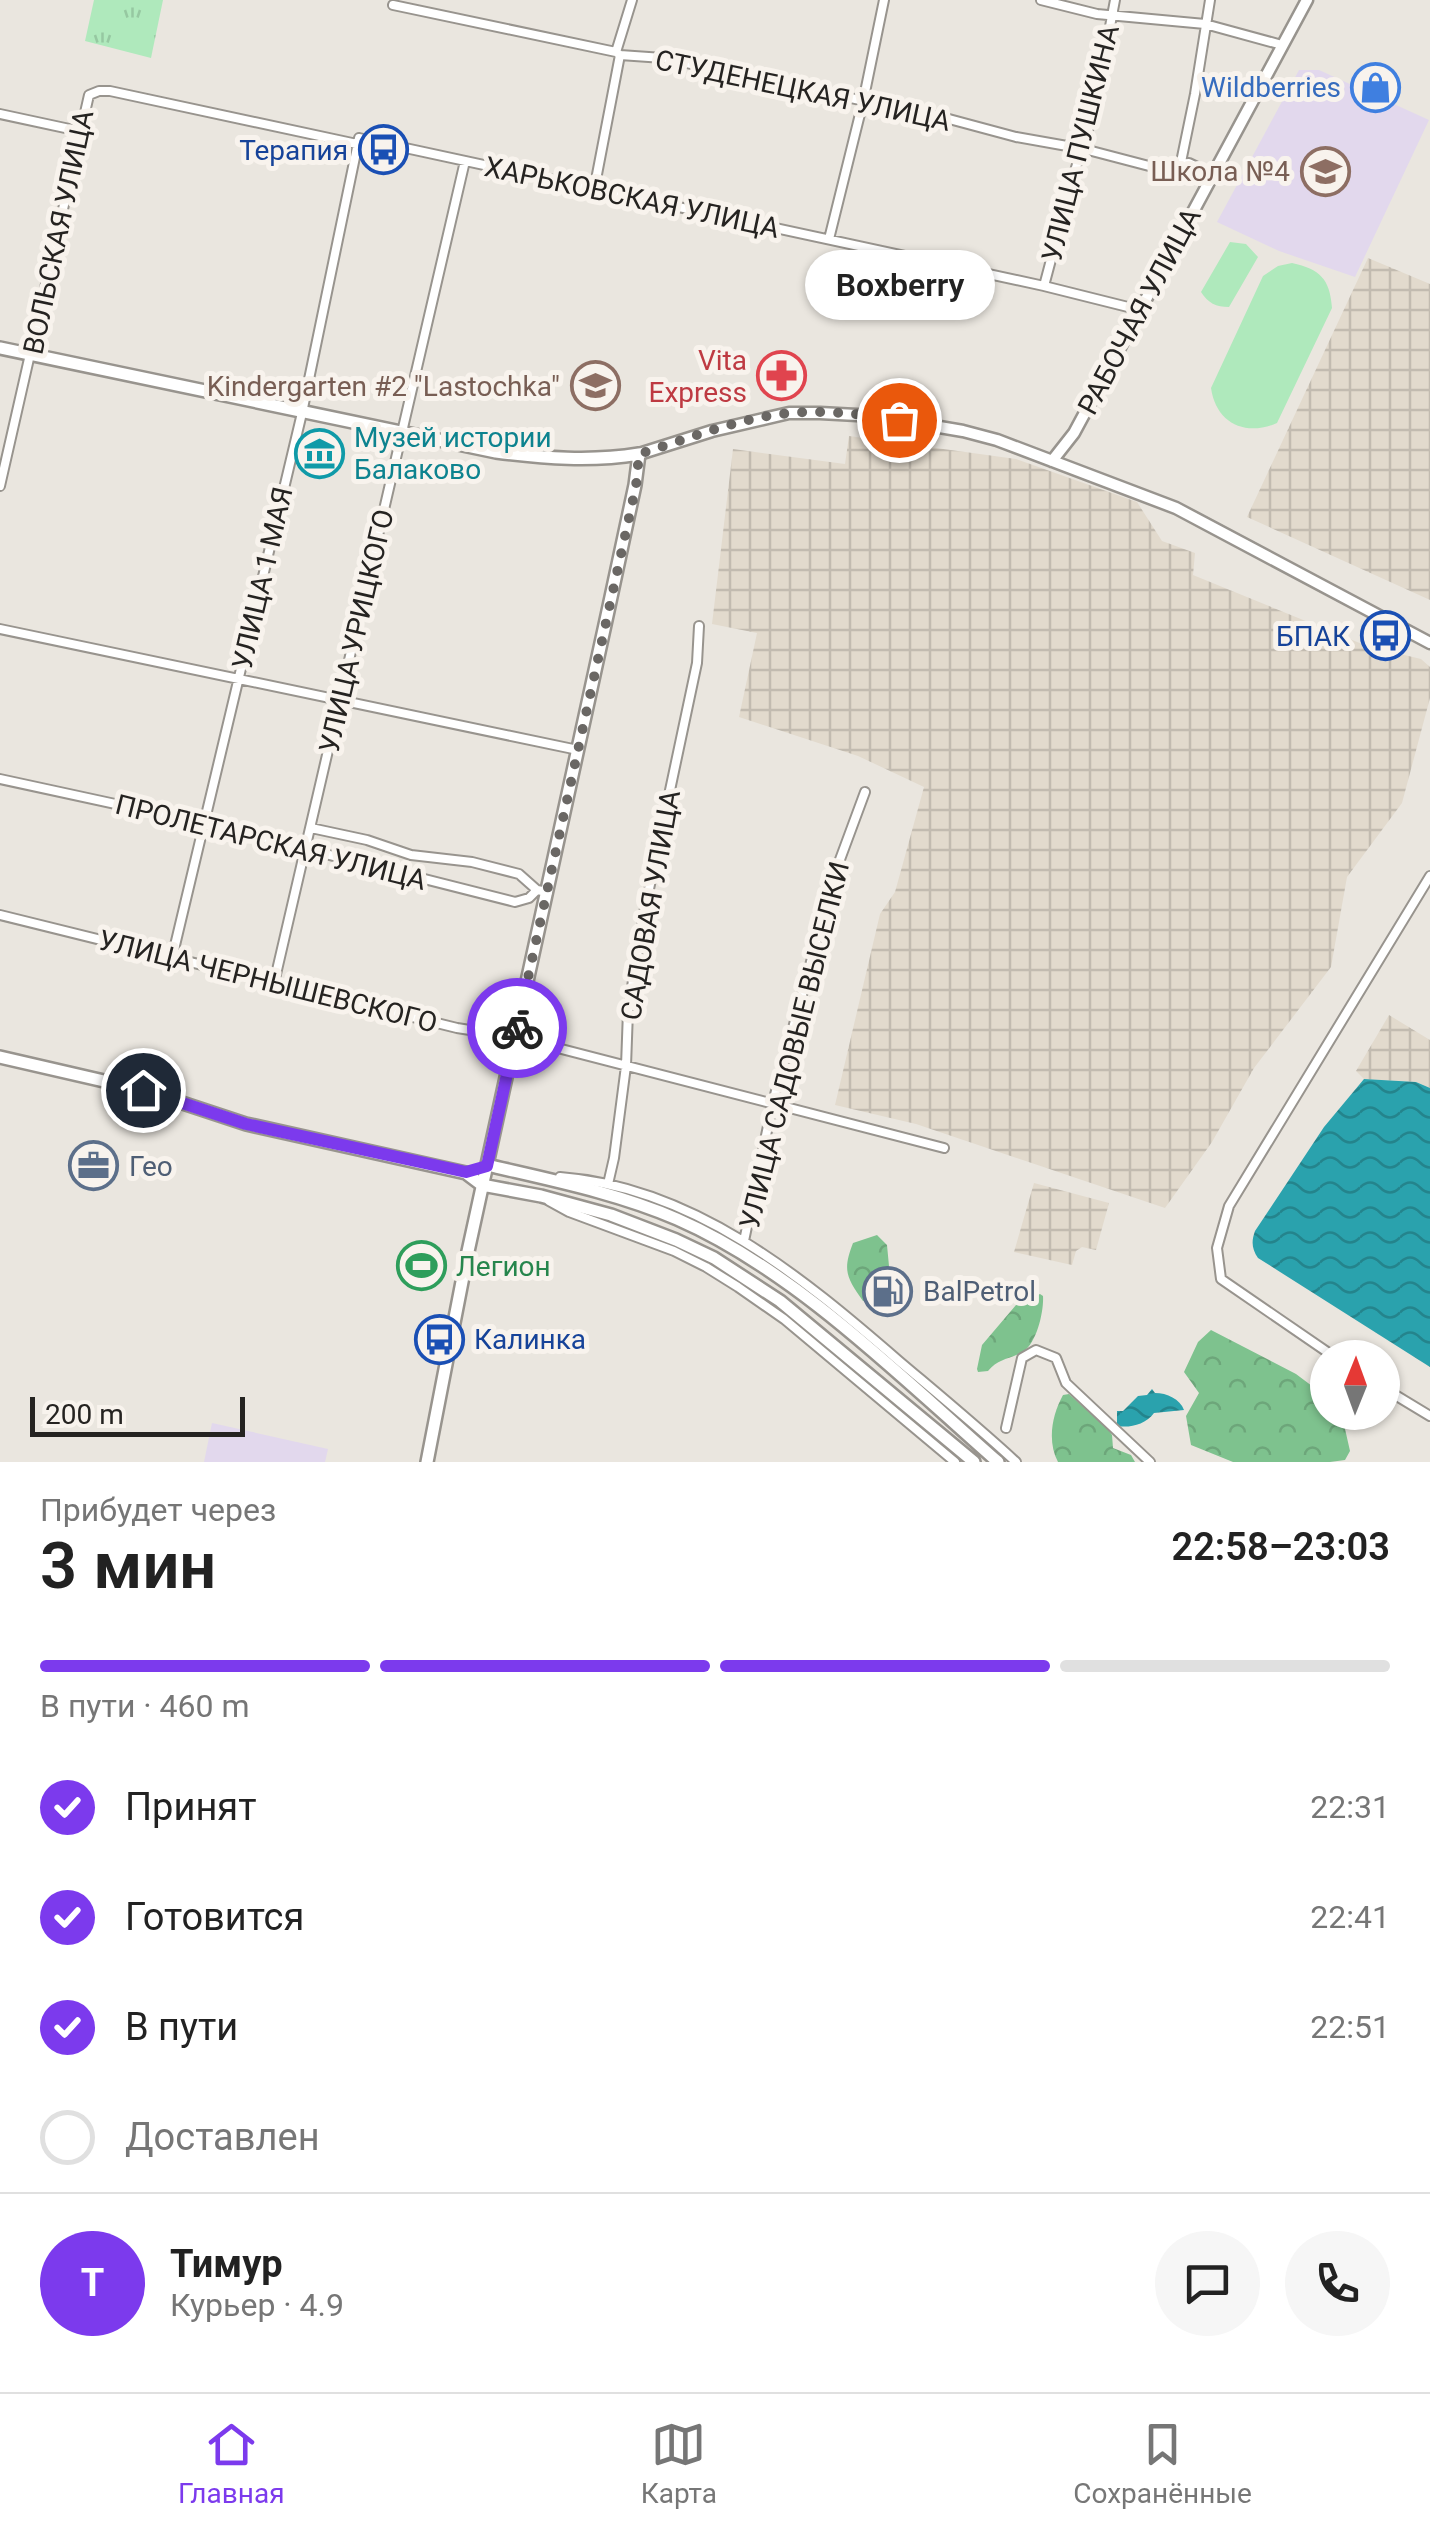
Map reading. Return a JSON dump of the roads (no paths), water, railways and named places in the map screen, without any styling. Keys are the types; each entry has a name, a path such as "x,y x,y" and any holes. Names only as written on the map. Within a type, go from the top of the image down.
{"main road":[{"path":"0,348 496,452 597,460 639,454 636,486 578,750 542,891 427,1462"},
{"path":"0,1057 143,1090 246,1124 466,1172 482,1185 579,1205 646,1227 714,1258 780,1301 974,1462"},
{"path":"466,1172 487,1166 597,1191 715,1237 783,1280 998,1462"}],"street":[{"path":"594,190 618,54 632,0"},
{"path":"830,240 884,0"},
{"path":"1041,0 1112,15 1205,24 1282,45"},
{"name":"УЛИЦА ПУШКИНА","path":"1044,286 1094,112 1115,0"},
{"path":"1181,162 1210,0"},
{"name":"РАБОЧАЯ УЛИЦА","path":"1052,461 1074,433 1308,0"},
{"name":"СТУДЕНЕЦКАЯ УЛИЦА","path":"392,5 618,54 663,58 1149,166 1181,162 1196,165 1212,174"},
{"name":"ХАРЬКОВСКАЯ УЛИЦА","path":"89,95 110,91 465,162 1140,310"},
{"name":"ВОЛЬСКАЯ УЛИЦА","path":"0,486 89,95"},
{"path":"0,114 79,132"},
{"name":"УЛИЦА 1 МАЯ","path":"172,958 302,413 358,141"},
{"name":"УЛИЦА УРИЦКОГО","path":"274,983 465,162"},
{"path":"639,454 760,418 820,412 876,416 997,440 1176,508 1430,643"},
{"name":"САДОВАЯ УЛИЦА","path":"608,1184 626,1066 628,1012 645,908 697,662 699,626"},
{"path":"0,629 578,750"},
{"name":"ПРОЛЕТАРСКАЯ УЛИЦА","path":"0,779 203,823 515,902 542,891 518,874 472,862 411,854 310,828"},
{"name":"УЛИЦА САДОВЫЕ ВЫСЕЛКИ","path":"744,1241 773,1102 835,873 865,792"},
{"path":"1310,1340 1222,1280 1217,1248 1230,1206 1430,876"},
{"name":"УЛИЦА ЧЕРНЫШЕВСКОГО","path":"0,916 457,1028 515,1036 944,1148"},
{"path":"545,1178 580,1179 650,1196 744,1241 824,1298 1016,1462"},
{"path":"541,1196 569,1212 674,1251 738,1287 784,1319 955,1462"},
{"path":"1006,1428 1022,1358 1036,1350 1056,1358 1066,1383 1150,1462"},
{"path":"1400,1397 1430,1416"}],"water":[{"path":"1364,1079 1416,1082 1430,1088 1430,1367 1400,1348 1400,1340 1387,1340 1258,1258 1253,1248 1255,1231 1324,1127"},
{"path":"1152,1389 1176,1400 1184,1410 1154,1413 1137,1425 1117,1426 1117,1411 1123,1411"}],"place":[{"name":"Wildberries","path":"1376,87"},
{"name":"Терапия","path":"383,150"},
{"name":"Школа №4","path":"1325,171"},
{"name":"Vita Express","path":"782,376"},
{"name":"Kindergarten #2 \"Lastochka\"","path":"595,386"},
{"name":"Boxberry","path":"899,420"},
{"name":"Музей истории Балаково","path":"319,453"},
{"name":"БПАК","path":"1385,636"},
{"name":"Гео","path":"94,1166"},
{"name":"Легион","path":"421,1266"},
{"name":"BalPetrol","path":"888,1291"},
{"name":"Калинка","path":"439,1339"}]}
